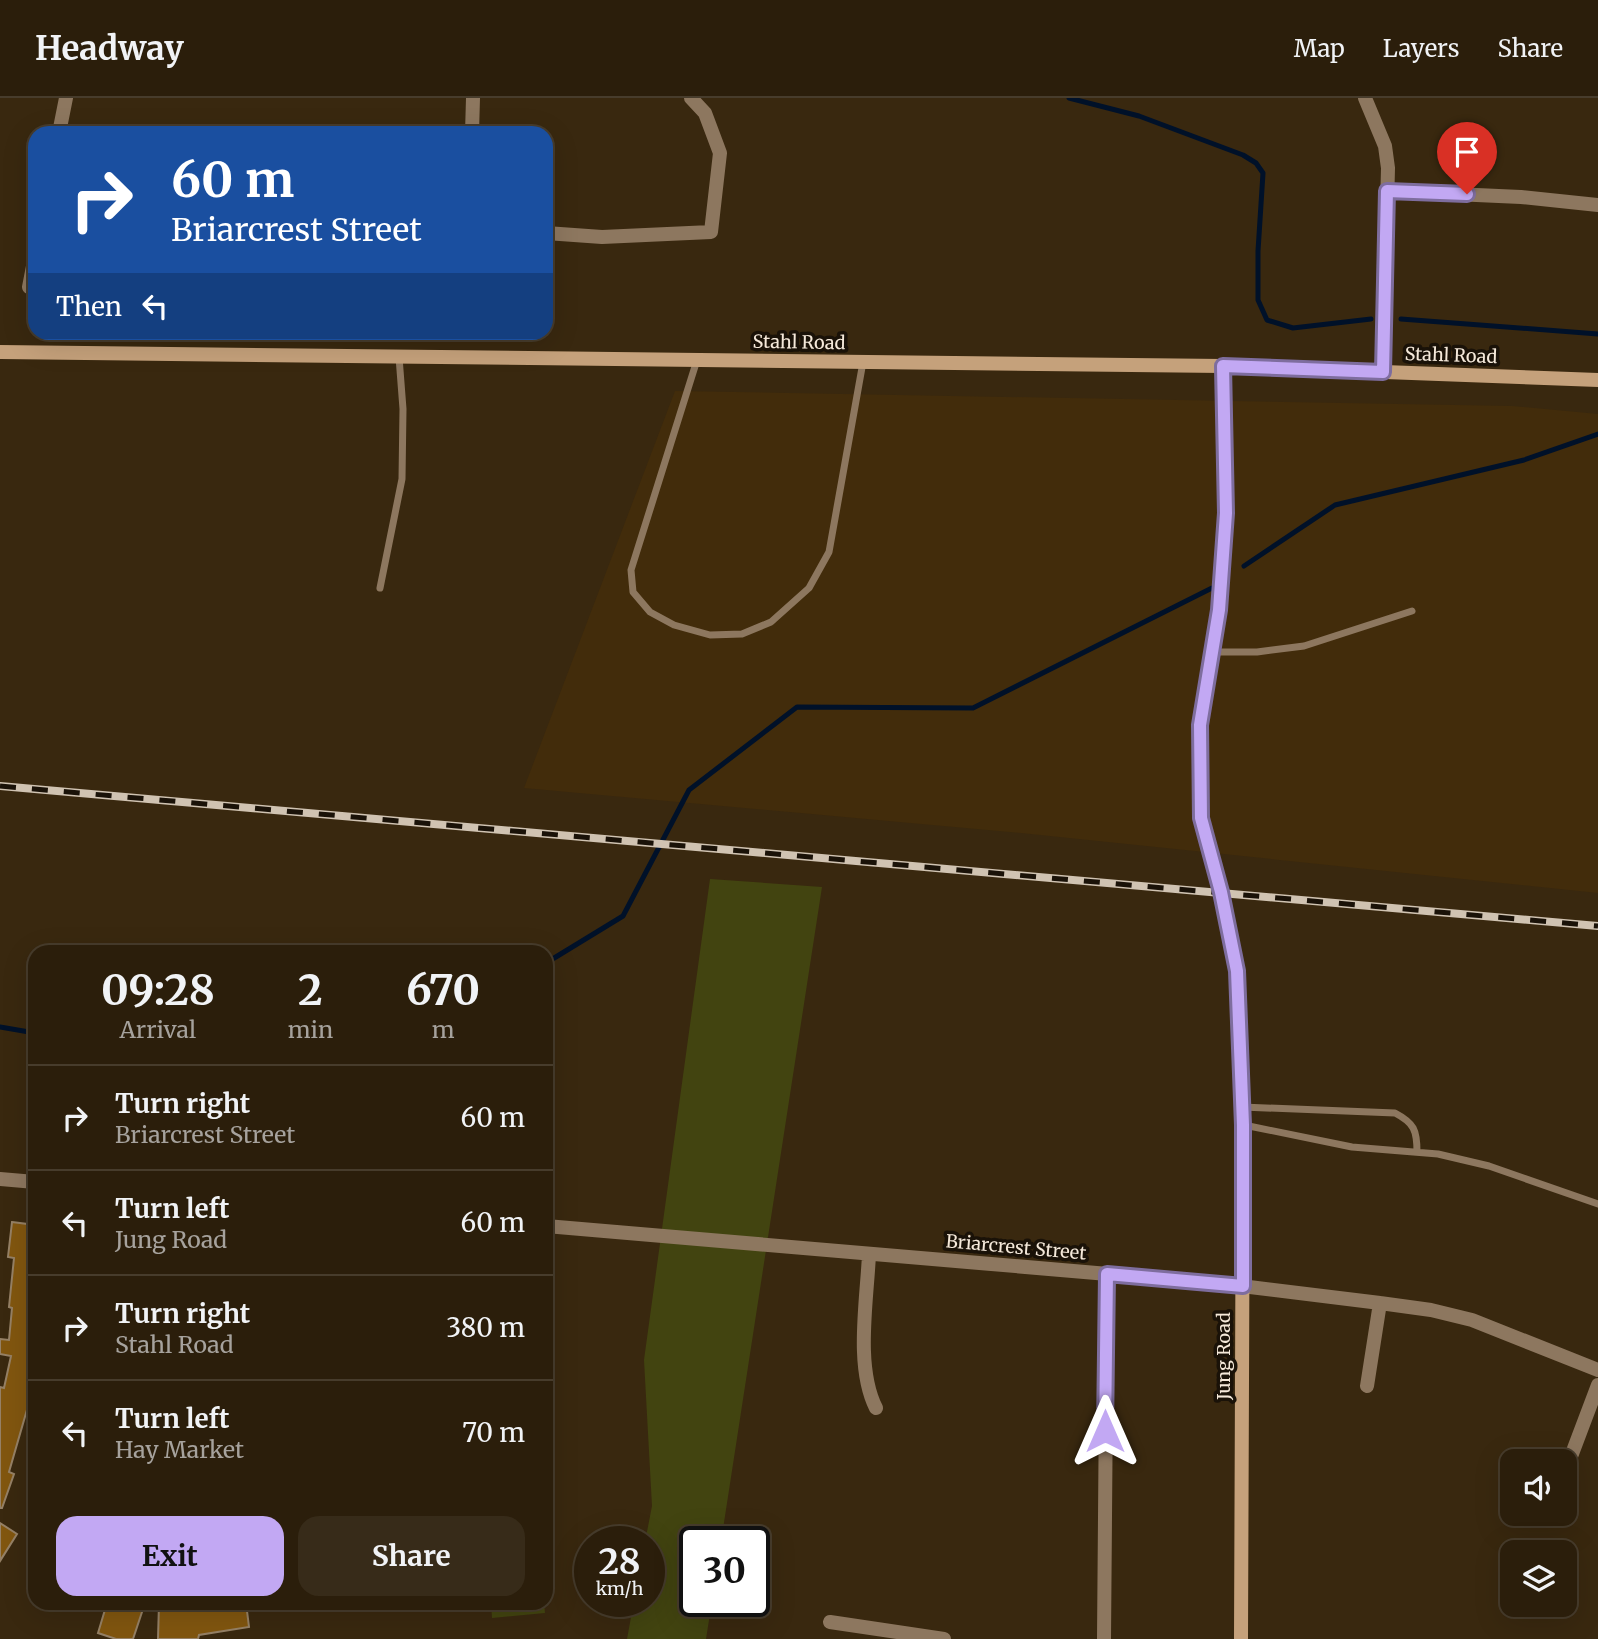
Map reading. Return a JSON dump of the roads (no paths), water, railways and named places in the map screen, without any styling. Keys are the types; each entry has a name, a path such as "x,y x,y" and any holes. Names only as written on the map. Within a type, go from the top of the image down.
{"street":[{"path":"60,126 66,98"},
{"path":"472,126 473,98"},
{"path":"553,234 602,237 711,232 720,153 705,113 691,98"},
{"path":"1365,98 1385,146 1388,168 1383,372"},
{"path":"1387,191 1521,197 1598,205"},
{"name":"Stahl Road","path":"0,352 1223,366 1598,380"},
{"name":"Jung Road","path":"1223,366 1226,513 1224,564 1200,725 1201,818 1221,892 1237,971 1243,1125 1241,1639"},
{"path":"0,1179 28,1181"},
{"name":"Briarcrest Street","path":"553,1227 1243,1286 1380,1303 1431,1310 1472,1320 1598,1370"},
{"path":"869,1254 864,1367 867,1391 876,1408"},
{"path":"1104,1639 1107,1274"},
{"path":"1367,1386 1380,1303"},
{"path":"1574,1449 1598,1385"},
{"path":"830,1622 944,1639"}],"lane":[{"path":"380,588 402,479 403,409 399,356"},
{"path":"698,360 631,570 632,592 650,612 674,625 710,635 742,634 771,622 809,588 829,552 863,362"},
{"path":"1213,652 1256,652 1304,646 1412,611"},
{"path":"1242,1107 1395,1113 1409,1121 1417,1136 1417,1152"},
{"path":"1243,1125 1352,1147 1438,1154 1489,1166 1598,1204"}],"waterway":[{"path":"1069,98 1139,116 1243,155 1256,163 1263,173 1258,300 1267,320 1293,328 1371,319"},
{"path":"1401,319 1598,334"},
{"path":"1244,566 1335,505 1524,460 1598,434"},
{"path":"553,959 623,916 689,790 797,707 973,708 1212,588"},
{"path":"0,1027 28,1032"}],"railway":[{"path":"0,786 1598,926"}]}
